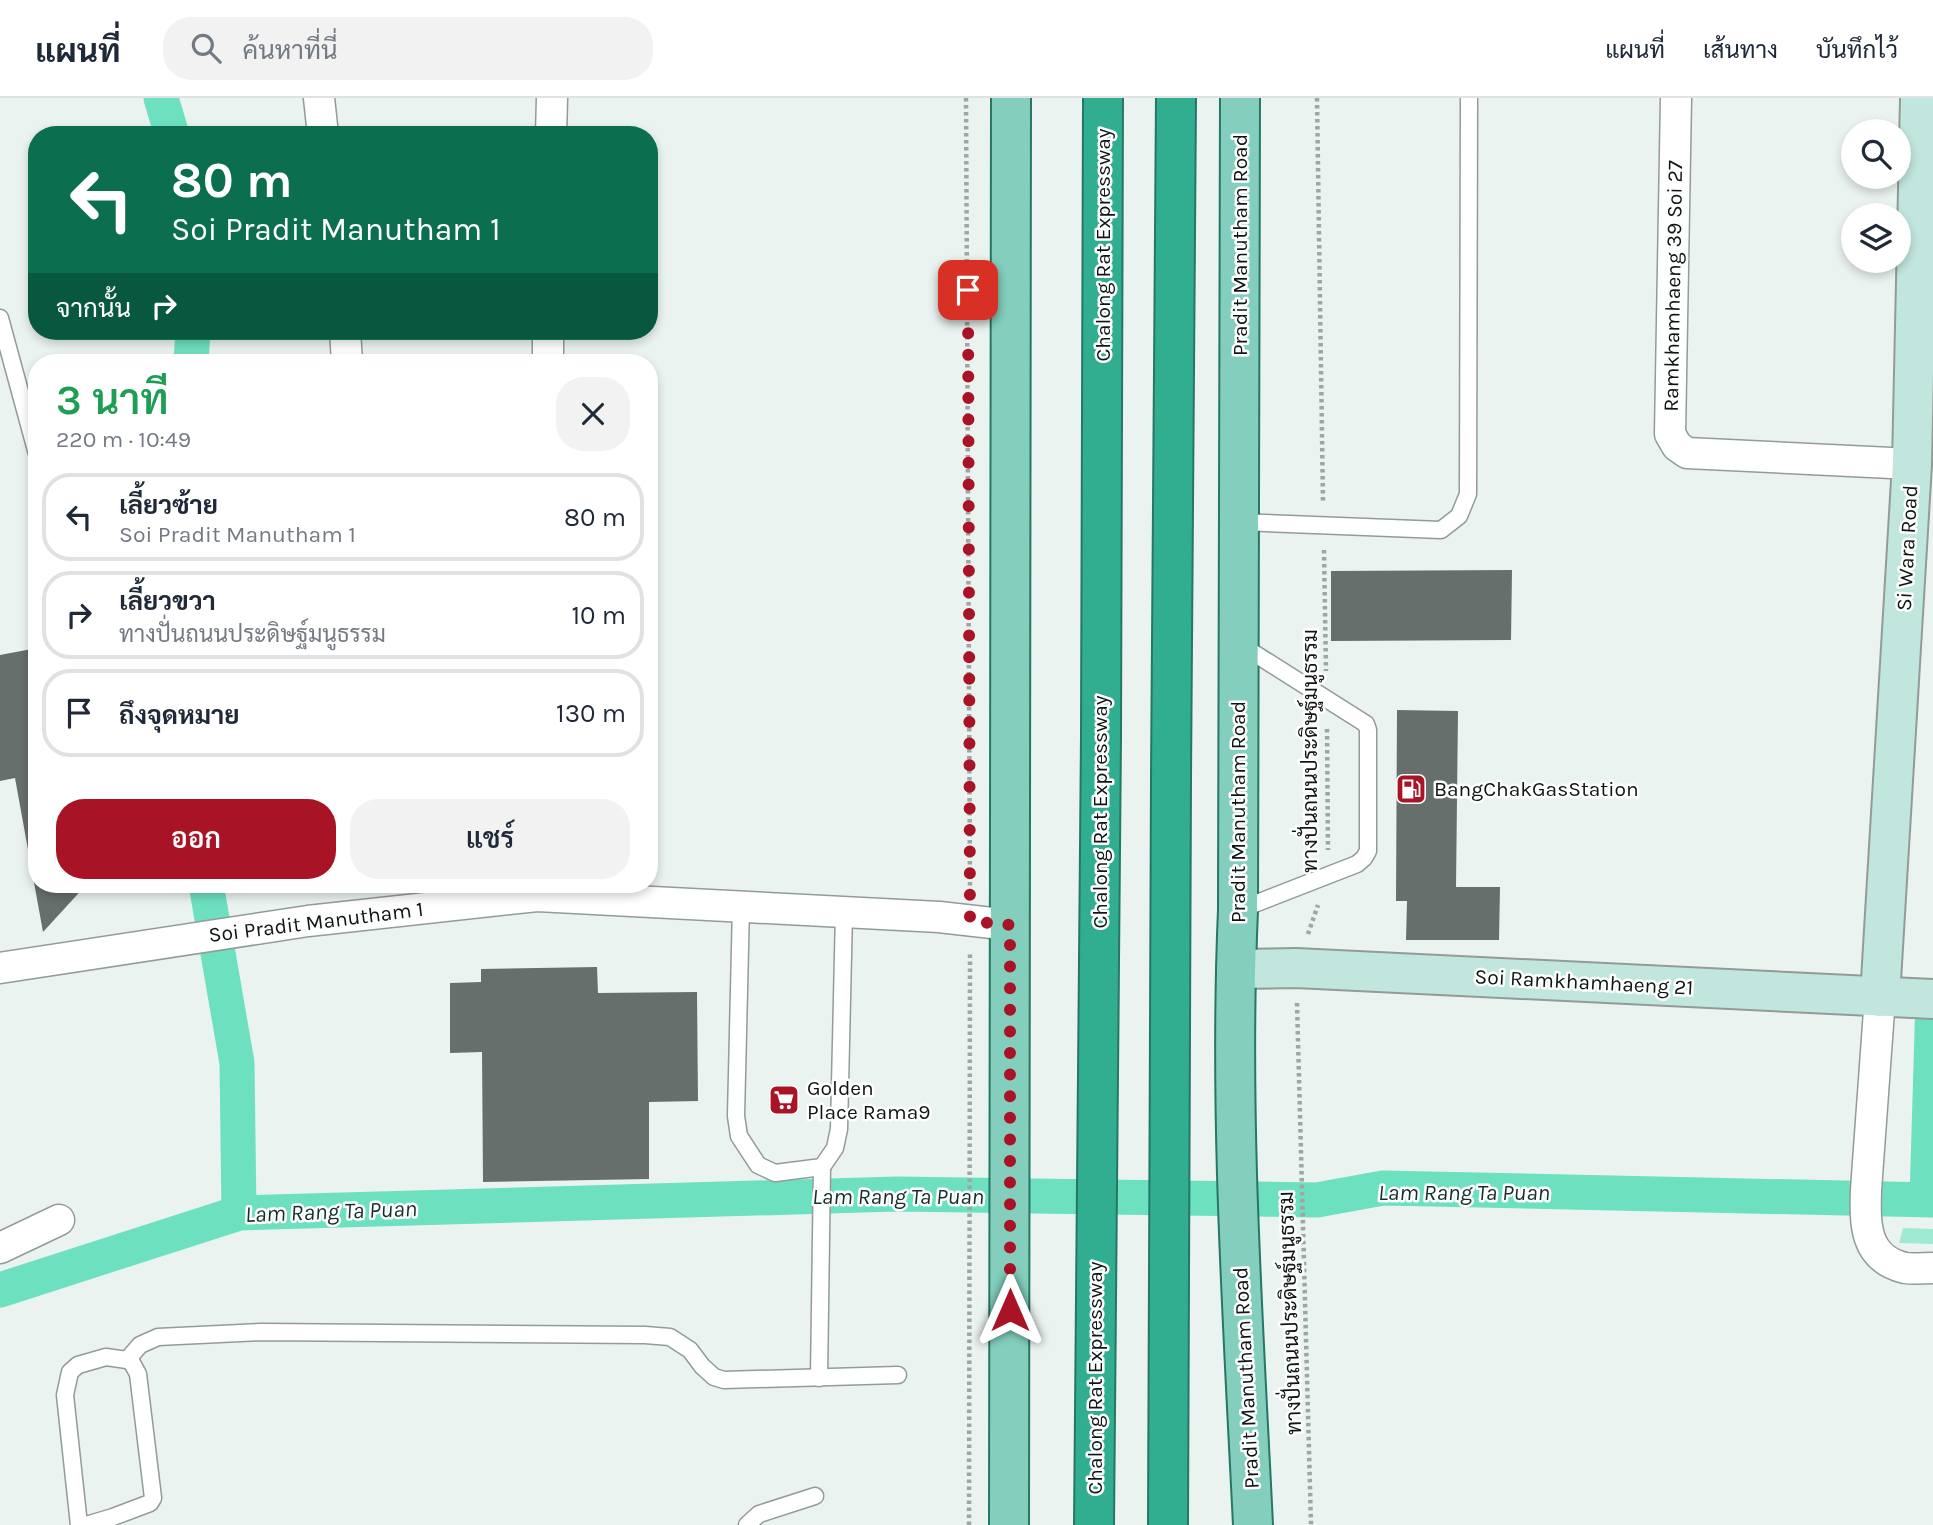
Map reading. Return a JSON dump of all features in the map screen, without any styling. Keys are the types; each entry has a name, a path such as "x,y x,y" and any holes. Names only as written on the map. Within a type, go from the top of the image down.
{"highway":[{"name":"Chalong Rat Expressway","path":"1094,1525 1101,750 1103,98"},
{"path":"1168,1525 1176,98"}],"main road":[{"path":"1009,1525 1012,98"},
{"name":"Pradit Manutham Road","path":"1240,98 1236,969 1239,1234 1253,1525"}],"street":[{"path":"318,98 322,126"},
{"path":"551,126 552,98"},
{"name":"Ramkhamhaeng 39 Soi 27","path":"1676,98 1671,434 1677,446 1688,453 1912,464"},
{"name":"Si Wara Road","path":"1907,998 1912,464 1920,98"},
{"name":"Soi Pradit Manutham 1","path":"0,968 309,920 514,893"},
{"name":"Soi Pradit Manutham 1","path":"575,893 939,917 1010,925"},
{"name":"Soi Ramkhamhaeng 21","path":"1236,969 1296,968 1907,998"},
{"path":"1907,998 1866,1202 1867,1234 1874,1249 1886,1259 1905,1268 1933,1268"},
{"path":"0,1248 59,1220"}],"lane":[{"path":"1240,522 1441,530 1459,516 1468,495 1469,98"},
{"path":"0,318 28,421"},
{"path":"1238,910 1357,864 1368,850 1366,724 1239,644"},
{"path":"741,906 736,1116 739,1136 758,1165 775,1173 822,1167"},
{"path":"819,1378 822,1167 835,1149 839,1129 844,912"},
{"path":"127,1360 140,1345 158,1337 261,1332 645,1335 670,1337 690,1350 713,1377 724,1380 898,1375"},
{"path":"79,1525 65,1395 70,1372 78,1365 106,1357 127,1360 138,1374 153,1497 150,1503 86,1525"},
{"path":"747,1525 759,1514 815,1496"}],"path":[{"path":"966,98 971,744 969,1525"},
{"name":"ทางปั่นถนนประดิษฐ์มนูธรรม","path":"1311,1525 1296,968 1329,875 1317,98"}],"green space":[{"path":"1903,1228 1933,1229 1933,1244 1899,1243"}],"building":[{"path":"1512,570 1511,640 1331,641 1331,571"},
{"path":"28,650 28,850 15,778 0,781 0,655"},
{"path":"1397,710 1458,711 1456,887 1500,887 1499,940 1406,940 1407,901 1396,901"},
{"path":"36,893 79,893 43,932"},
{"path":"597,967 598,993 697,992 698,1101 649,1102 649,1179 483,1182 482,1052 450,1053 450,983 481,982 481,969"}],"waterway":[{"path":"161,98 169,126"},
{"path":"192,340 192,354"},
{"path":"208,893 237,1063 239,1213"},
{"path":"1927,1199 1933,998"},
{"name":"Lam Rang Ta Puan","path":"0,1290 239,1213 897,1194 1317,1200 1383,1188 1933,1200"}],"place":[{"name":"BangChakGasStation","path":"1411,789"},
{"name":"Golden Place Rama9","path":"784,1100"}],"route":[{"path":"968,290 970,921 1010,925 1010,1310"}]}
